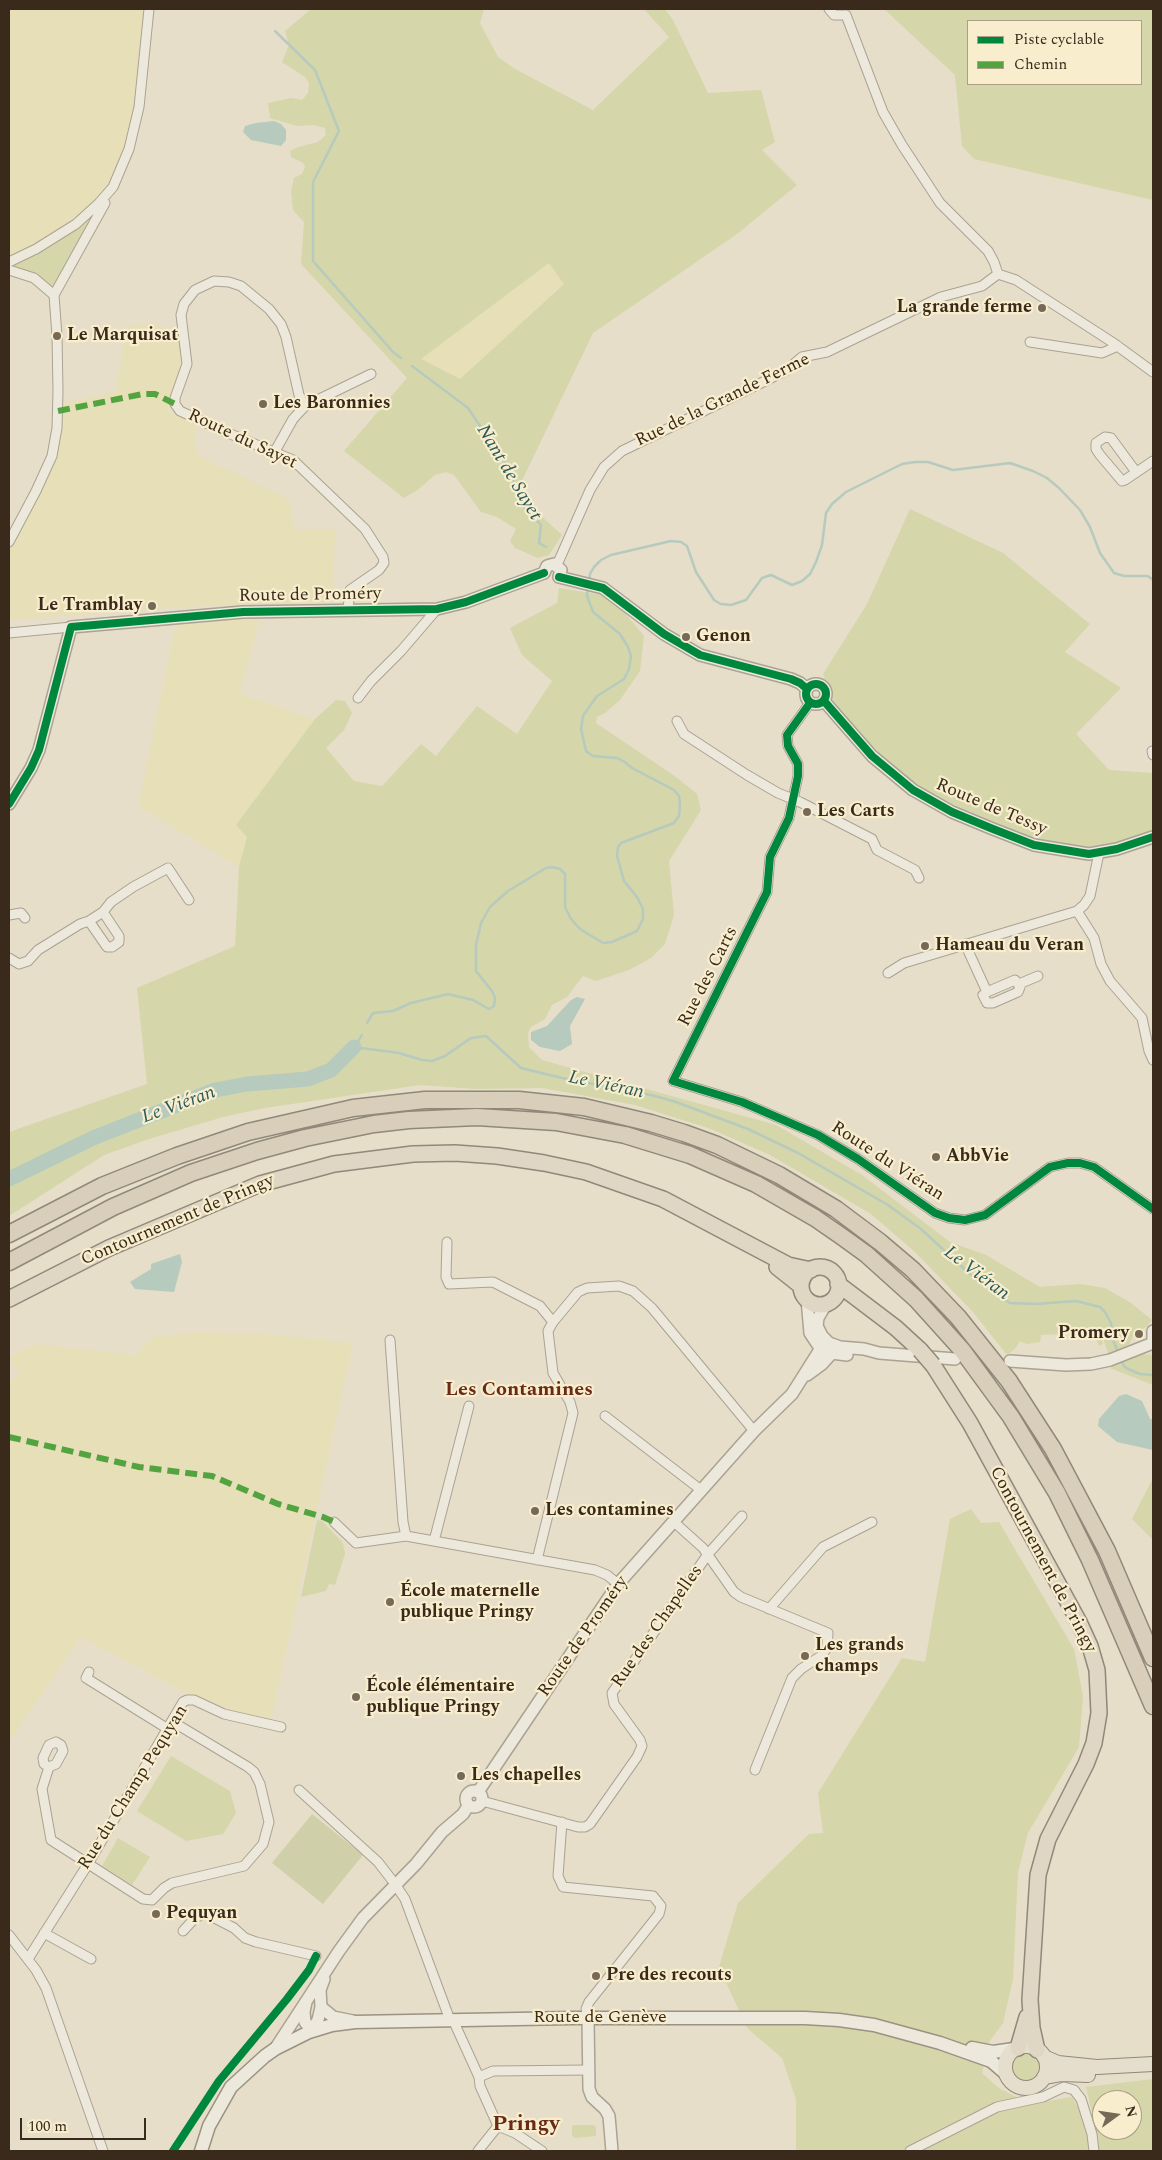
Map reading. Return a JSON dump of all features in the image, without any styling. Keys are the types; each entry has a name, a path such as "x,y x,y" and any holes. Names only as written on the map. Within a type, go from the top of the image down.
{"highway":[{"path":"9,1234 102,1186 177,1156 248,1132 353,1108 425,1100 519,1100 617,1114 692,1136 779,1175 836,1209 913,1270 968,1328 1009,1381 1053,1449 1107,1551 1153,1658"},
{"path":"9,1262 113,1207 191,1173 257,1151 305,1138 374,1124 445,1118 512,1118 591,1128 625,1135 690,1155 756,1184 815,1218 841,1236 866,1254 916,1299 962,1350 1011,1417 1061,1502 1090,1560 1153,1706"},
{"name":"Contournement de Pringy","path":"9,1299 109,1248 194,1210 260,1184 343,1162 421,1154 496,1156 544,1163 586,1172 663,1199 788,1265 811,1270 818,1268 828,1270 834,1274 838,1284 920,1350 933,1365 962,1409 1079,1622 1090,1646 1097,1670 1100,1702 1094,1743 1086,1764 1048,1839 1038,1875 1030,2000 1032,2028 1041,2053"},
{"name":"Contournement de Pringy","path":"9,1307 110,1255 264,1190 303,1178 345,1169 422,1161 465,1161 524,1166 557,1172 606,1185 659,1205 712,1230 780,1268 816,1304 849,1305 887,1322"},
{"path":"804,1293 803,1277 811,1270"},
{"path":"828,1303 837,1294 838,1284"},
{"name":"Contournement de Pringy","path":"1016,2048 1030,2000"}],"main road":[{"name":"Route de Genève","path":"201,2151 213,2118 232,2087 270,2053 312,2031 332,2025 355,2022 588,2018 839,2020 874,2025 940,2042 993,2052 1016,2048"},
{"name":"Route de Genève","path":"940,2042 991,2061 1005,2073"},
{"path":"1041,2053 1046,2071 1044,2077 1034,2086 1020,2087 1008,2079 1005,2073 1006,2059 1016,2048 1028,2046 1041,2053 1058,2063 1097,2067 1153,2064"},
{"name":"Route de Genève","path":"208,2151 216,2127 239,2089 270,2053"},
{"path":"1044,2077 1061,2074 1104,2076 1153,2070"}],"street":[{"path":"9,262 70,229 107,195 116,180 126,156 139,107 148,9"},
{"path":"829,9 834,15 847,12 883,112 902,145 940,203 991,254 998,274 1016,280 1118,346 1153,372"},
{"path":"9,542 46,472 55,443 58,411 57,336 54,294 105,202 107,195"},
{"path":"9,270 34,278 54,294"},
{"name":"Rue de la Grande Ferme","path":"557,565 590,490 604,467 622,451 765,382 787,370 802,357 827,352 941,298 982,286 998,274"},
{"name":"Route du Sayet","path":"305,406 299,395 288,344 281,324 269,310 241,286 220,280 199,286 184,304 180,321 187,364 175,398 175,404 180,411 297,464 365,529 383,557 384,563 381,568 350,590 348,609"},
{"path":"1030,342 1102,353 1118,346"},
{"path":"274,453 293,419 305,406 371,374"},
{"path":"1136,472 1111,438 1105,437 1096,443 1096,449 1119,480 1125,480 1153,460"},
{"path":"559,577 560,570 557,565 546,566 544,573 547,578 552,580 559,577 597,586 620,600 664,634 692,651 709,658 791,679 800,682 807,689"},
{"name":"Route de Proméry","path":"9,633 243,612 437,609 466,602 544,573"},
{"path":"358,698 371,681 401,651 437,609"},
{"path":"9,804 31,768 43,738 71,627"},
{"path":"816,684 823,687 826,694 824,701 818,704 810,703 806,696 807,689 816,684"},
{"name":"Route de Tessy","path":"824,701 886,769 913,790 952,812 1034,845 1071,852 1099,854 1153,837"},
{"name":"Rue des Carts","path":"673,1081 765,899 769,886 770,857 788,821 799,770 788,746 787,735 810,703"},
{"path":"677,721 681,730 692,739 747,776 872,839 877,850 914,870 919,878"},
{"path":"888,973 904,963 1077,911 1090,896 1099,854"},
{"path":"9,958 16,964 26,963 38,950 103,912 110,902 132,887 168,868 189,900"},
{"path":"1077,911 1094,938 1101,964 1110,981 1142,1018 1149,1052 1153,1060"},
{"path":"89,921 107,947 119,942 119,936 103,912"},
{"path":"9,915 21,913 25,918"},
{"path":"965,944 987,992"},
{"path":"1019,984 1038,976"},
{"path":"1013,980 1019,984 1020,990 990,1004 983,995 987,992 1013,980"},
{"name":"Route du Viéran","path":"673,1081 742,1102 818,1135 858,1159 934,1213 950,1218 965,1220 986,1215 1050,1167 1068,1163 1080,1163 1094,1167 1153,1209"},
{"path":"447,1242 446,1277 449,1284 493,1282 540,1306 552,1322"},
{"path":"537,1560 574,1413 551,1368 548,1337 552,1322 578,1292 587,1288 619,1286 633,1291 657,1313 754,1432"},
{"path":"804,1293 809,1329 815,1342 828,1348 840,1347 879,1353 955,1359"},
{"path":"828,1303 820,1314 818,1326 828,1348"},
{"path":"1010,1361 1086,1365 1113,1359 1153,1342 1153,1331"},
{"path":"390,1340 402,1522 406,1536"},
{"name":"Route de Proméry","path":"480,1797 618,1584 754,1432 792,1394 828,1348"},
{"path":"434,1541 469,1406"},
{"path":"605,1416 701,1490"},
{"name":"Rue des Chapelles","path":"480,1797 578,1827 585,1827 590,1824 641,1751 642,1746 640,1740 614,1704 612,1694 708,1554 742,1516"},
{"path":"334,1522 356,1543 406,1536 595,1570 607,1575 618,1584"},
{"path":"674,1522 708,1554 734,1592 748,1601 828,1633 826,1648 821,1656 801,1669 792,1678 755,1770"},
{"path":"769,1609 823,1547 872,1522"},
{"path":"49,1767 42,1789 49,1836 56,1845 143,1899 152,1900 172,1883 244,1866 263,1844 267,1830 268,1815 260,1784 254,1772 248,1766 170,1726 86,1678 89,1672"},
{"name":"Rue du Champ Pequyan","path":"28,1959 88,1864 183,1702 187,1700 200,1702 224,1714 281,1727"},
{"path":"300,1790 378,1862 396,1884 405,1899 451,2020 479,2077 480,2086 498,2126 515,2133 542,2151"},
{"path":"270,2053 362,1918 421,1858 438,1836 463,1814 468,1806 476,1807 480,1797"},
{"path":"562,1822 558,1876 563,1886 653,1896 661,1906 659,1914 589,2002 586,2009 588,2018 590,2094 606,2109 610,2116 612,2151"},
{"path":"182,1931 195,1918 205,1913 256,1942 316,1956"},
{"path":"44,1933 91,1959"},
{"path":"9,1935 39,1976 52,2004 103,2151"},
{"path":"307,1999 304,2012 305,2022 312,2031 318,2020 321,2007 321,1985 339,1951"},
{"path":"321,2007 333,2017 355,2022"},
{"path":"479,2077 493,2072 589,2070"},
{"path":"910,2151 997,2107 1043,2097 1064,2087 1074,2090 1081,2099 1092,2134 1094,2151"},
{"path":"478,2151 498,2126"}],"shaded area":[{"path":"9,9 145,9 140,69 134,109 125,149 107,187 92,207 64,229 9,257"},
{"path":"274,121 281,124 286,130 286,140 281,146 251,140 243,132 245,126"},
{"path":"549,263 564,283 460,380 420,359"},
{"path":"155,322 178,335 185,362 167,410 195,422 197,455 290,500 294,529 335,530 333,602 178,607 9,620 9,547 50,474 60,441 64,403 116,391 126,326"},
{"path":"260,616 240,694 315,719 236,825 247,837 239,867 138,806 176,623"},
{"path":"577,997 585,999 570,1026 572,1044 560,1051 540,1047 531,1040 531,1032 547,1026 571,1000"},
{"path":"180,1254 182,1262 174,1292 135,1289 130,1282 151,1269 151,1264"},
{"path":"197,1332 263,1334 353,1343 271,1720 245,1715 180,1690 81,1637 9,1742 9,1382 19,1374 9,1357 35,1344 135,1355 154,1336"},
{"path":"1126,1394 1142,1401 1150,1419 1153,1419 1153,1450 1117,1442 1098,1426 1099,1419 1119,1396"}],"green space":[{"path":"311,9 484,9 480,23 498,57 515,69 593,110 669,37 644,9 665,9 673,20 708,93 761,90 775,142 762,150 797,185 737,234 593,333 516,493 562,535 549,555 538,558 515,548 510,541 516,529 497,517 481,512 454,475 446,472 435,475 416,491 404,498 344,451 407,378 301,264 304,222 293,210 291,191 294,178 302,174 305,167 303,163 291,157 290,151 318,142 326,135 325,128 314,125 297,126 270,118 268,103 291,98 302,100 308,93 309,83 305,77 282,62 289,45 285,31","holes":["549,263 564,284 460,379 421,359"]},
{"path":"884,9 1153,9 1153,200 974,159 962,146 955,75"},
{"path":"96,211 54,286 50,286 9,267"},
{"path":"910,509 1003,553 1090,624 1065,652 1121,688 1076,734 1109,770 1153,773 1153,830 1103,847 1067,846 1026,835 950,803 911,782 864,739 832,699 823,674 867,604"},
{"path":"559,588 603,595 625,613 644,636 640,671 620,700 605,713 597,717 596,723 676,777 697,794 701,810 669,861 674,915 665,944 651,958 629,970 596,981 583,976 567,997 552,1005 545,1019 531,1027 528,1033 529,1047 542,1060 776,1125 862,1175 950,1242 986,1255 1040,1287 1080,1284 1105,1288 1131,1303 1152,1320 1146,1327 1134,1334 1128,1347 1109,1355 1099,1328 1103,1344 1099,1346 1092,1329 1069,1328 1065,1334 1041,1335 1040,1342 1026,1344 1020,1341 1015,1349 1007,1355 973,1312 915,1252 871,1214 770,1155 711,1129 635,1105 542,1088 476,1089 420,1085 265,1108 223,1117 149,1139 104,1155 9,1216 9,1132 147,1084 137,988 235,946 239,867 247,837 236,825 315,719 336,700 345,701 352,713 344,730 326,748 354,781 382,786 421,744 436,756 477,706 517,734 552,681 522,655 510,628 557,603"},
{"path":"1143,1354 1153,1355 1153,1385 1110,1368 1113,1365"},
{"path":"1153,1478 1153,1540 1132,1519"},
{"path":"971,1509 981,1523 999,1522 1074,1649 1083,1696 1079,1747 1028,1833 1018,1872 1013,1979 1003,2023 989,2042 982,2073 1000,2089 1030,2104 1072,2097 1092,2130 1092,2140 1098,2140 1099,2142 1099,2140 1142,2140 1142,2090 1092,2090 1092,2112 1086,2087 1153,2079 1153,2151 796,2151 796,2099 782,2058 747,2028 719,1967 738,1903 809,1834 823,1833 818,1793 902,1658 925,1662 950,1519"},
{"path":"317,1520 322,1521 343,1543 345,1554 335,1585 329,1584 326,1591 301,1597"},
{"path":"171,1756 230,1791 236,1813 223,1834 186,1841 137,1811"},
{"path":"312,1814 363,1855 323,1904 272,1863"},
{"path":"118,1838 150,1857 132,1885 102,1866"},
{"path":"1025,2053 1035,2057 1039,2067 1035,2077 1025,2081 1015,2077 1011,2067 1015,2057"},
{"path":"593,2125 596,2127 596,2136 575,2138 572,2136 572,2126"}],"waterway":[{"name":"Nant de Sayet","path":"275,31 315,70 339,131 313,182 313,261 393,352 401,358"},
{"name":"Nant de Sayet","path":"412,366 468,408 507,466 524,507 541,525 539,543 546,547"},
{"path":"589,581 594,567 601,560 611,555 671,541 681,542 687,546 696,572 714,600 721,604 731,605 746,600 762,578 771,575 792,585 802,581 810,574 816,562 822,545 826,513 832,504 846,492 902,464 915,462 928,462 953,470 1010,463 1033,471 1047,478 1080,510 1090,527 1100,553 1114,573 1124,576 1148,576 1153,580"},
{"path":"367,1023 373,1013 393,1011 411,1003 448,994 473,1000 489,1009 494,1006 495,998 492,991 476,971 476,945 481,923 490,907 508,891 546,868 560,869 565,874 565,907 571,919 580,929 603,943 612,942 637,931 643,919 643,909 637,897 624,881 617,856 618,847 621,843 674,823 679,816 679,796 674,790 617,758 593,756 586,751 581,729 583,716 597,696 624,679 629,669 631,656 620,634 593,612 587,596 588,587"},
{"path":"354,1047 362,1035"},
{"name":"Le Viéran","path":"354,1047 399,1053 432,1061 445,1056 471,1038 486,1036 521,1068 651,1095 676,1102 748,1129 798,1153 888,1205 921,1229 971,1275 1010,1303 1036,1304 1076,1301 1100,1307 1111,1323 1113,1340 1118,1352"},
{"name":"Le Viéran","path":"9,1179 93,1138 215,1090 247,1084 308,1079 331,1070 354,1047"},
{"name":"Le Viéran","path":"1121,1359 1124,1366 1128,1369 1140,1374 1153,1375"}],"marked path":[{"path":"58,411 143,394 155,394 175,404"},
{"path":"9,1437 139,1467 212,1476 278,1504 334,1522"}],"cycle path":[{"path":"9,804 31,768 39,750 71,627 243,612 437,609 466,602 544,573"},
{"path":"559,577 603,588 664,634 700,655 791,679 807,689"},
{"path":"816,684 823,687 826,694 823,701 816,704 809,701 806,694 809,687 816,684"},
{"path":"824,701 872,756 913,790 952,812 993,829 1034,845 1089,854 1117,849 1153,837"},
{"path":"810,703 787,735 788,746 798,764 798,776 789,818 770,857 767,892 673,1081 742,1102 818,1135 858,1159 935,1213 949,1218 965,1220 985,1215 1050,1167 1068,1163 1080,1163 1094,1167 1153,1209"},
{"path":"173,2151 219,2081 287,1999 309,1970 316,1956"}],"place":[{"name":"La grande ferme","path":"1042,308"},
{"name":"Le Marquisat","path":"57,336"},
{"name":"Les Baronnies","path":"263,404"},
{"name":"Le Tramblay","path":"152,606"},
{"name":"Genon","path":"686,637"},
{"name":"Les Carts","path":"807,812"},
{"name":"Hameau du Veran","path":"925,946"},
{"name":"AbbVie","path":"936,1157"},
{"name":"Promery","path":"1139,1334"},
{"name":"Les contamines","path":"535,1511"},
{"name":"École maternelle publique Pringy","path":"390,1602"},
{"name":"Les grands champs","path":"805,1656"},
{"name":"École élémentaire publique Pringy","path":"356,1697"},
{"name":"Les chapelles","path":"461,1776"},
{"name":"Pequyan","path":"156,1914"},
{"name":"Pre des recouts","path":"596,1976"}],"district":[{"name":"Les Contamines","path":"519,1391"},
{"name":"Pringy","path":"526,2126"}]}
